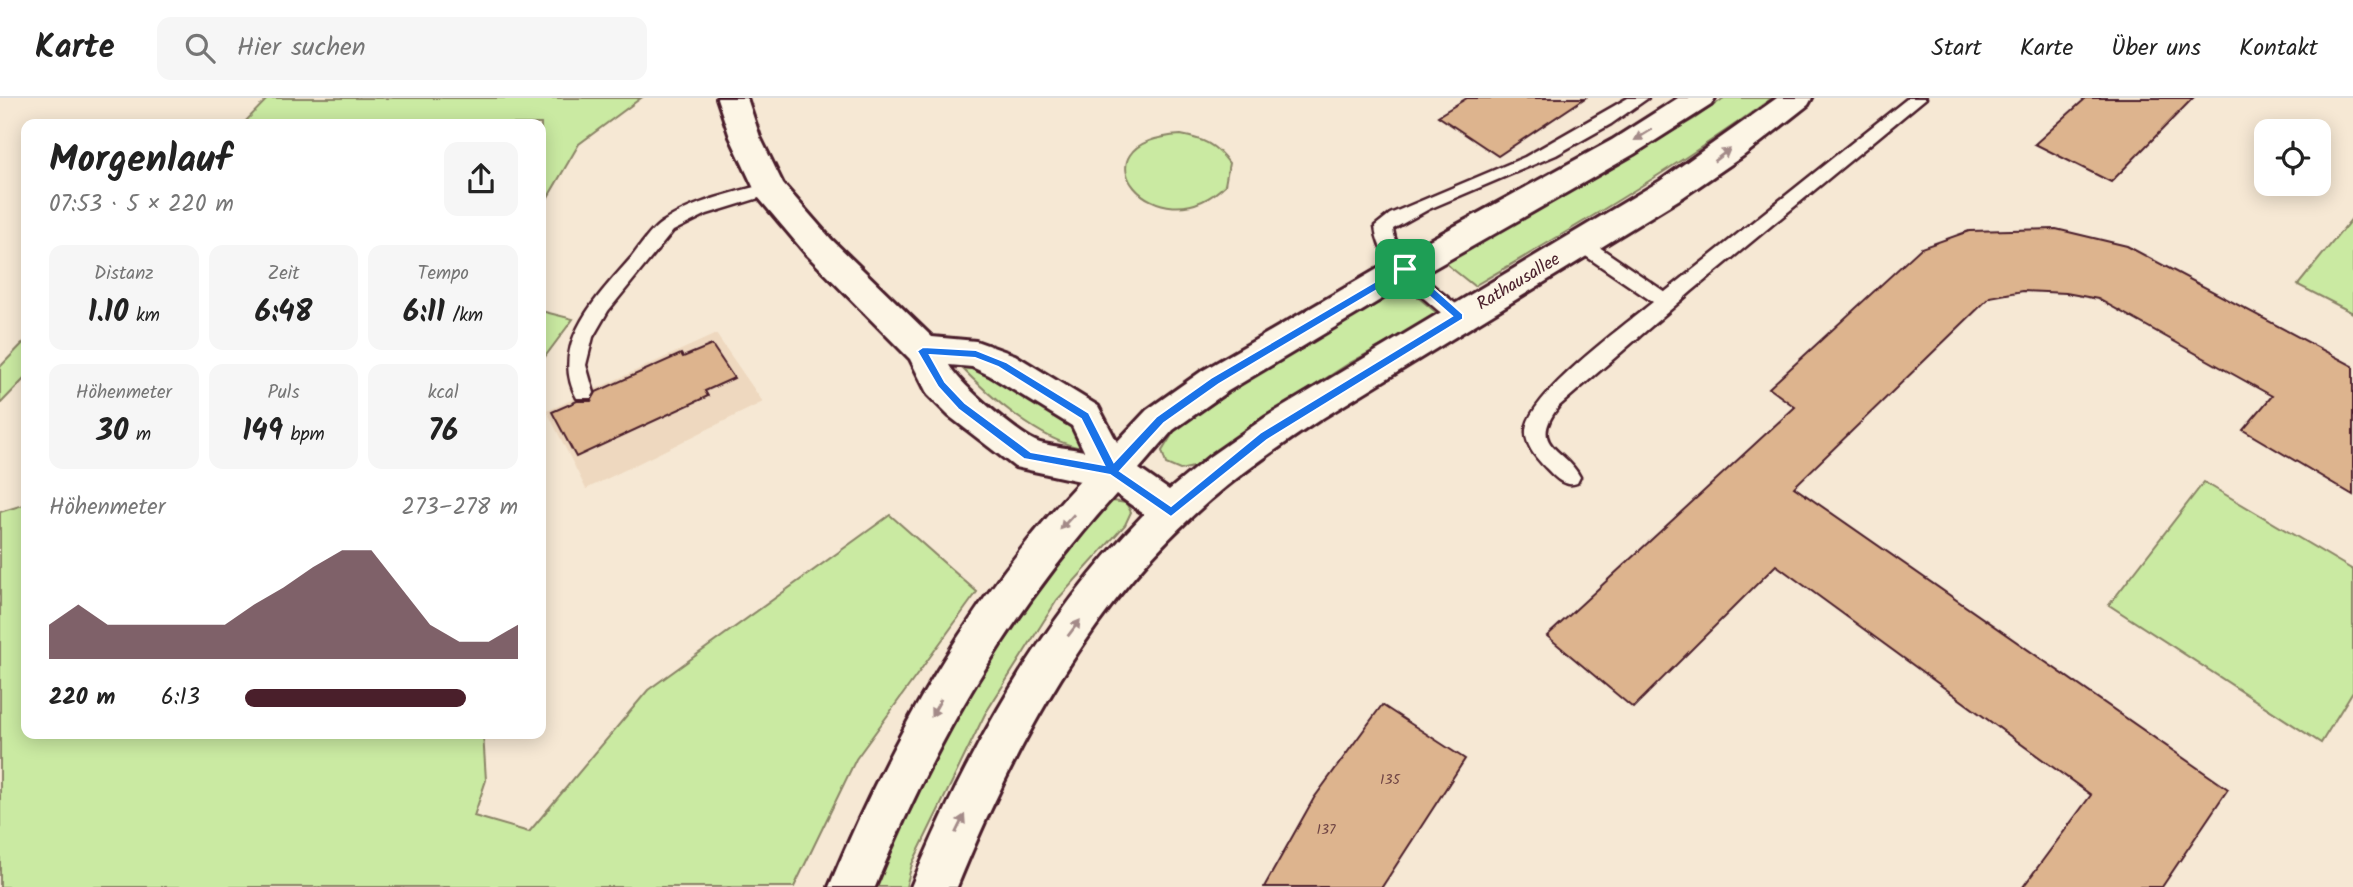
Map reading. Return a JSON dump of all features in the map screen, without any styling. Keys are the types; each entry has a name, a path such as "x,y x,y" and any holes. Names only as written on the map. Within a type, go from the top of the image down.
{"main road":[{"path":"732,98 755,163 769,189 818,247 923,351 941,384 962,406 1028,456 1113,471 1171,512"},
{"path":"852,887 888,801 955,674 1024,575 1160,420 1215,381 1405,269 1623,147 1700,98"},
{"name":"Rathausallee","path":"934,887 985,773 1030,692 1097,597 1171,512 1264,436 1711,163 1797,98"},
{"path":"923,351 976,354 1002,365 1085,416 1113,471"}],"lane":[{"path":"1459,317 1405,269 1384,244 1384,226 1421,204 1495,177 1569,142 1640,98"},
{"path":"1570,477 1541,449 1536,434 1537,422 1556,398 1667,302 1918,98"},
{"path":"584,393 576,365 583,337 601,306 667,227 701,210 769,189"},
{"path":"1580,243 1667,302"}],"shaded area":[{"path":"716,334 763,402 586,489 547,411"}],"green space":[{"path":"268,98 641,98 579,144 546,200 546,119 248,119"},
{"path":"1724,98 1772,98 1626,196 1474,286 1445,263 1694,119"},
{"path":"1181,135 1208,143 1219,151 1229,163 1225,185 1199,202 1173,206 1151,200 1134,188 1126,172 1130,155 1147,142"},
{"path":"2353,217 2353,313 2298,285"},
{"path":"1406,287 1438,314 1348,364 1272,413 1206,464 1180,470 1166,464 1162,451 1175,430 1317,333"},
{"path":"546,312 573,319 546,355"},
{"path":"21,345 21,382 0,404 0,367"},
{"path":"963,360 1076,430 1083,448 1049,437 1015,415 958,364"},
{"path":"2204,482 2353,570 2353,691 2321,743 2109,605"},
{"path":"1113,501 1126,503 1131,512 1125,525 1057,600 985,714 912,864 906,887 874,887 884,854 956,705 1035,588 1099,512"},
{"path":"21,506 21,739 483,739 486,780 474,816 529,832 648,690 890,515 977,592 856,759 794,887 0,887 0,512"}],"building":[{"path":"1467,98 1585,98 1498,156 1438,116"},
{"path":"2086,98 2193,98 2111,182 2035,144"},
{"path":"2056,229 2127,246 2353,366 2353,495 2243,430 2272,396 2098,299 2066,293 2023,291 1990,297 1794,487 2228,789 2162,887 2023,887 2091,795 1776,565 1633,708 1547,636 1795,407 1769,388 1921,248 1969,231"},
{"path":"712,345 734,378 705,391 708,396 576,457 552,412 577,401 591,401 596,392 681,354 683,357"},
{"path":"1382,705 1465,759 1382,887 1264,887 1314,798"}],"route":[{"path":"1405,269 1215,381 1160,420 1113,471 1028,456 962,406 941,384 923,351 976,354 1002,365 1085,416 1113,471 1171,512 1264,436 1459,317 1405,269"}]}
